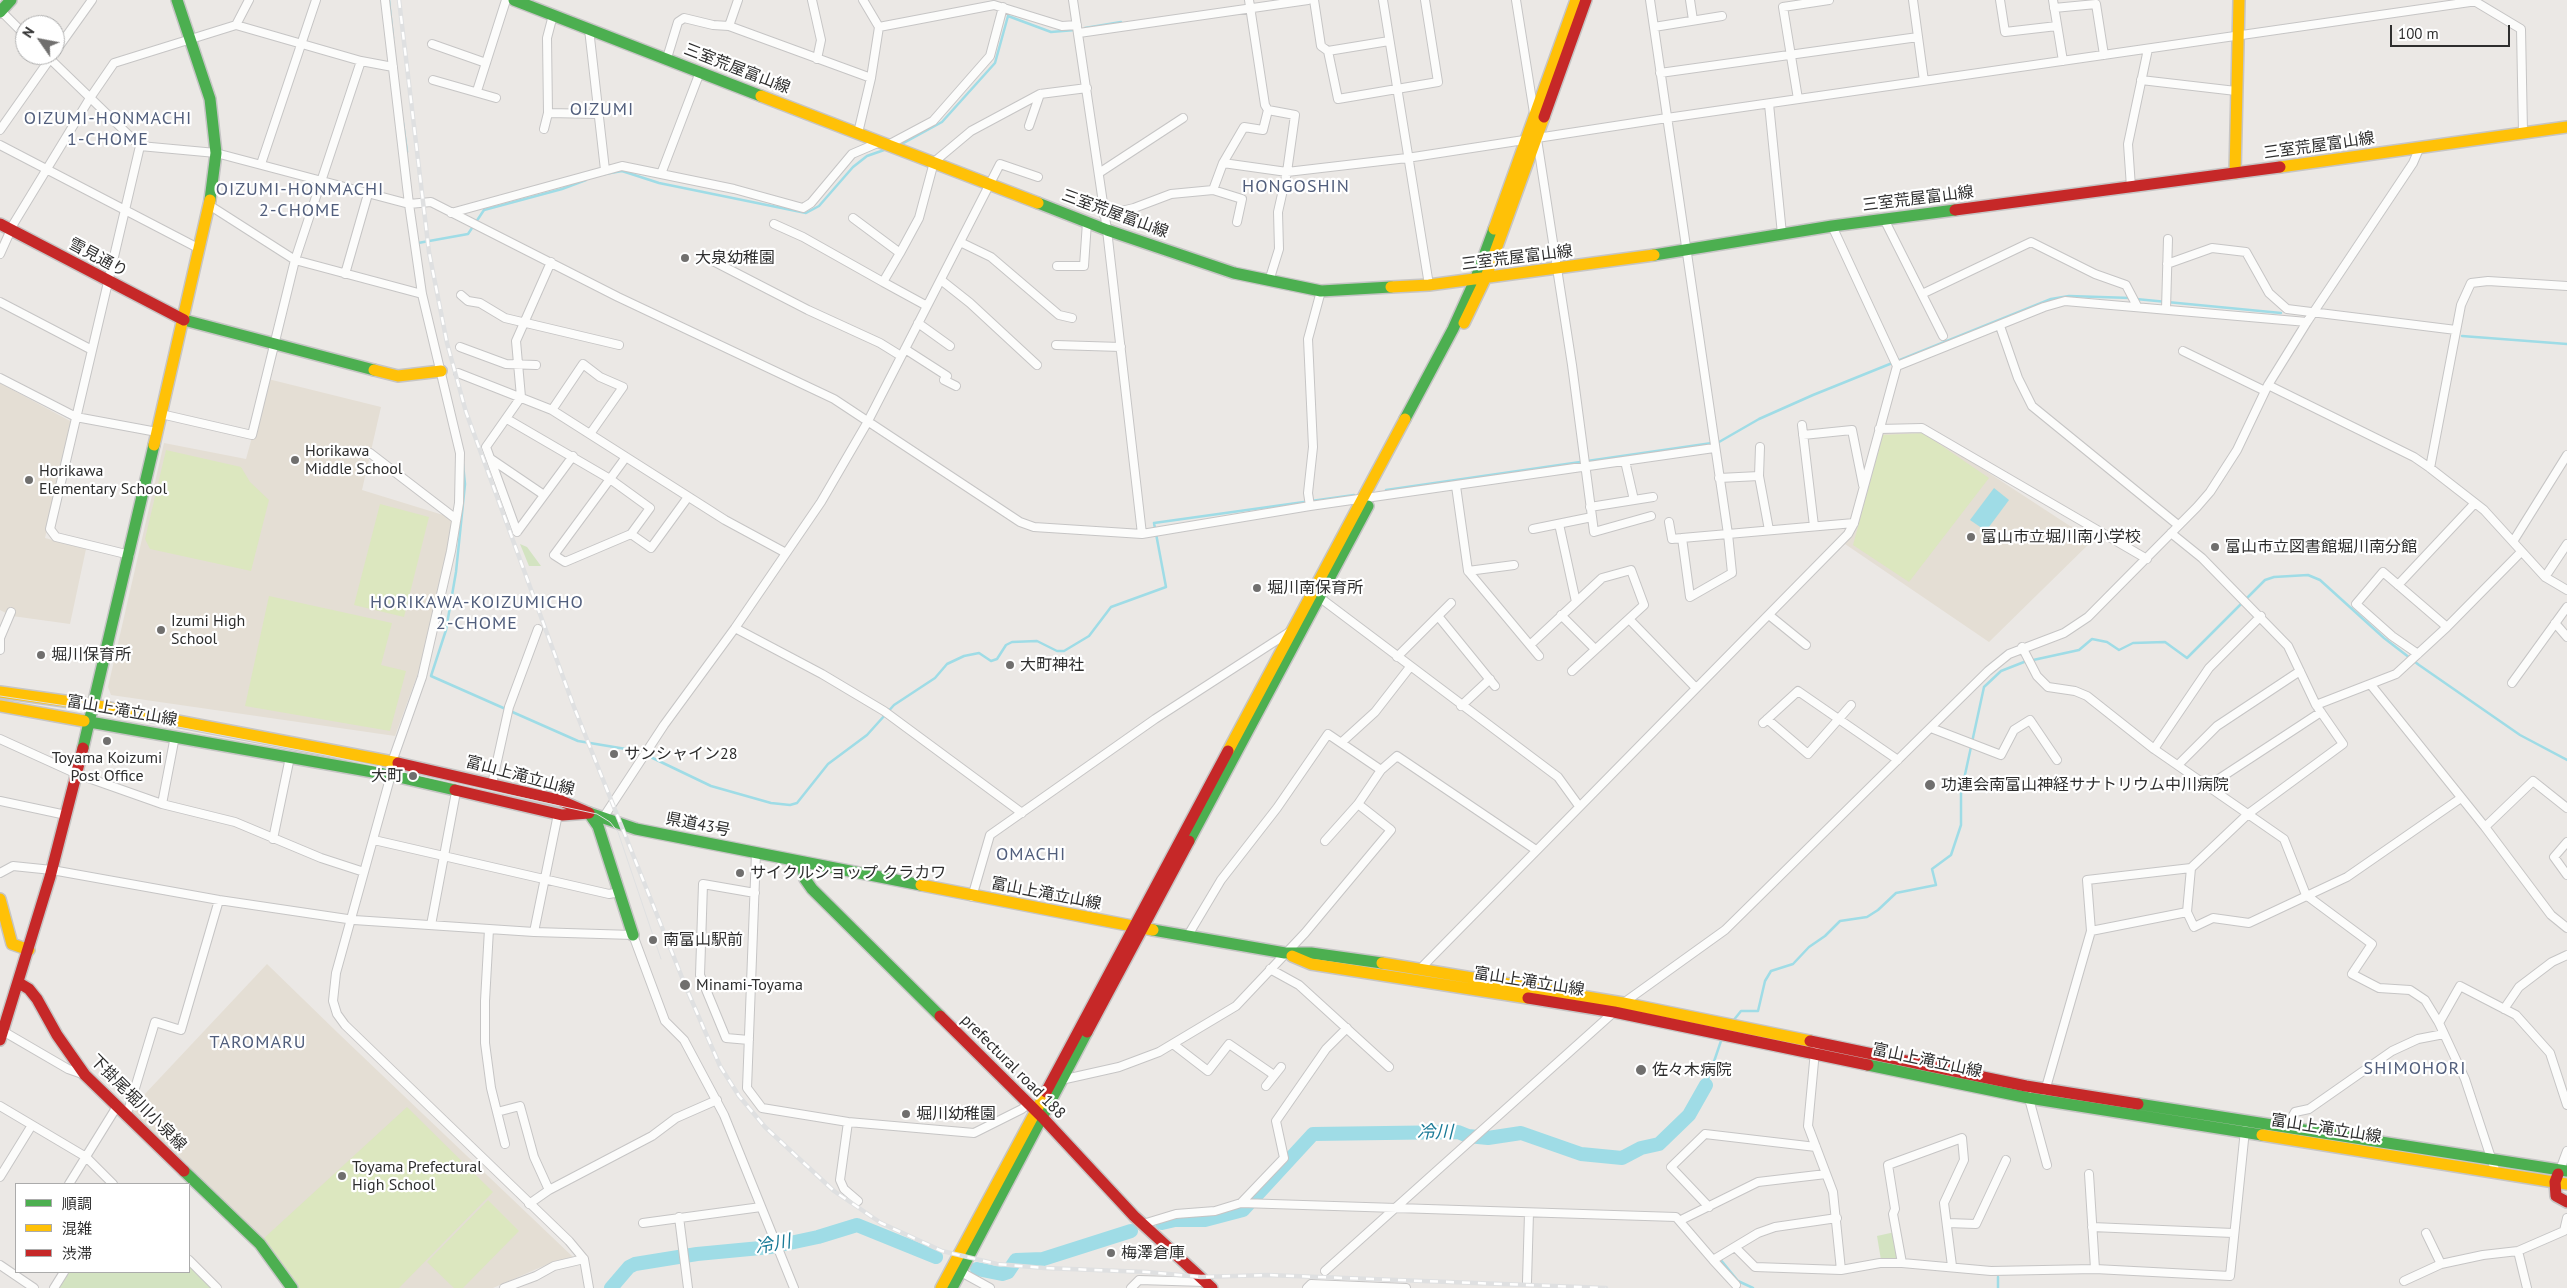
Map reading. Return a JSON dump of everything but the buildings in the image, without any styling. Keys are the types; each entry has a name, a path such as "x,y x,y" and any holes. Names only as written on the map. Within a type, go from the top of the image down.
{"main road":[{"path":"0,12 11,0"},
{"path":"1,1033 19,983 52,870 90,721 130,555 156,432 162,414 209,205 216,153 210,100 177,0"},
{"name":"三室荒屋富山線","path":"514,0 1107,230 1234,273 1322,291 1429,285 1556,269 1832,226 2419,149 2567,126"},
{"path":"1532,140 1535,118 1576,0"},
{"path":"952,1288 1035,1111 1061,1080 1137,928 1291,632 1453,346 1481,278 1586,0"},
{"path":"2235,173 2239,0"},
{"name":"雪見通り","path":"5,226 109,283 182,320 398,376 444,371"},
{"path":"941,1288 1035,1111 1319,597 1368,498"},
{"name":"富山上滝立山線","path":"0,692 93,706 392,762 559,800 589,813"},
{"name":"富山上滝立山線","path":"0,706 390,775 456,792 558,814 589,813"},
{"path":"589,813 598,826 633,935"},
{"name":"県道43号","path":"589,813 636,829 802,862"},
{"name":"富山上滝立山線","path":"802,862 972,897 1187,937 1285,953 1312,953 1420,968 1623,1003 2026,1086 2044,1094 2245,1126 2288,1127 2563,1171"},
{"name":"prefectural road 188","path":"802,862 806,879 812,889 1035,1111 1143,1224 1209,1285"},
{"path":"0,898 12,944 28,950"},
{"name":"富山上滝立山線","path":"1285,953 1311,964 1614,1012 2029,1098 2044,1094"},
{"name":"下掛尾堀川小泉線","path":"19,983 29,989 84,1075 260,1244 292,1288"},
{"name":"富山上滝立山線","path":"2245,1126 2276,1137 2561,1183"},
{"path":"2563,1171 2556,1196 2567,1202"}],"street":[{"path":"65,36 92,0"},
{"path":"236,25 249,0"},
{"path":"261,164 316,0"},
{"path":"385,0 409,204 422,294 444,371 460,452 456,519 422,677 392,762 374,840 333,989 333,1001 337,1014 346,1025 569,1241 584,1259 590,1288"},
{"path":"477,91 506,0"},
{"path":"729,26 738,0"},
{"path":"812,0 821,40 817,59"},
{"path":"858,134 871,78 879,27 863,0"},
{"path":"1073,0 1107,230 1142,534"},
{"path":"879,27 954,11 994,5 1062,26 1078,29 1250,4 1308,0"},
{"path":"1314,0 1321,46 1328,51 1338,99 1438,82 1426,0"},
{"path":"1383,0 1396,90 1429,285"},
{"path":"1516,0 1535,118"},
{"path":"1650,0 1728,534 1732,573 1690,597 1682,538"},
{"path":"1690,0 1693,20"},
{"path":"1798,99 1782,4 1829,0"},
{"path":"1913,0 1924,81"},
{"path":"2000,0 2006,32 2057,26"},
{"path":"1223,163 1287,172 1407,158 1667,118 2148,49 2237,34 2476,2 2521,29 2523,132"},
{"path":"1213,190 1223,163 1244,127 1263,130 1268,110 1265,105 1250,4"},
{"path":"2063,61 2054,4 2096,4 2104,55"},
{"path":"451,213 622,166 734,189 803,208 811,203 852,154 884,144 933,121 990,56 1004,8"},
{"path":"0,12 15,26"},
{"path":"544,129 548,113 547,38 553,15"},
{"path":"1654,27 1722,16"},
{"path":"666,58 678,22 684,18 713,26 729,26 871,78"},
{"path":"0,254 5,226 47,169 90,98 114,63 236,25 362,61 393,67"},
{"path":"589,29 605,170"},
{"path":"1660,73 1790,53 1918,37"},
{"path":"1328,51 1389,41"},
{"path":"432,44 486,63"},
{"path":"2131,187 2128,144 2148,49"},
{"path":"162,414 252,435 295,260 320,179 362,61"},
{"path":"0,130 44,65"},
{"path":"60,65 90,98 140,146 216,153 409,204 431,202 618,297 834,399 867,423 1020,522 1034,527 1142,534 1310,506 1714,448"},
{"path":"662,174 700,72"},
{"path":"433,80 477,91 496,98"},
{"path":"2141,80 2236,91"},
{"path":"883,282 918,218 934,162 972,131 1040,94 1087,88"},
{"path":"1029,126 1040,94"},
{"path":"1770,104 1782,234"},
{"path":"1268,110 1295,115 1287,172 1278,212 1278,249 1269,281"},
{"path":"548,113 599,114"},
{"path":"1099,174 1182,118"},
{"path":"1532,140 1572,365 1584,468 1594,532 1651,516"},
{"path":"0,145 198,248"},
{"path":"130,555 56,537 50,530 140,146"},
{"path":"1325,1271 1623,1003 1724,930 1988,671 2009,654 2022,647 2064,632 2088,617 2147,559 2210,492 2237,450 2267,388 2307,322 2413,163 2419,149"},
{"path":"603,818 664,725 735,628 821,502 867,423 1000,164 1038,177"},
{"path":"1104,215 1134,208 1171,194 1213,190 1242,199 1237,222"},
{"path":"345,274 368,194"},
{"path":"209,205 295,260 422,294"},
{"path":"853,218 900,253"},
{"path":"1884,219 1943,336"},
{"path":"1056,266 1084,266 1087,222"},
{"path":"774,224 803,237 927,306"},
{"path":"1409,980 1848,534 1854,523 1896,366 1832,226"},
{"path":"2166,309 2168,239"},
{"path":"960,242 991,257 1059,316 1072,318"},
{"path":"1922,294 2031,242 2095,274 2126,285 2137,306"},
{"path":"2167,264 2212,248 2246,252 2269,293 2287,309 2456,330"},
{"path":"709,259 808,310 903,353 947,376 944,380 956,386"},
{"path":"552,262 516,341 521,396 486,447 517,532 573,456"},
{"path":"941,280 970,303 1037,365"},
{"path":"2430,468 2461,305 2471,283 2488,281 2567,286"},
{"path":"1310,506 1308,493 1313,447 1308,338 1322,291"},
{"path":"460,295 468,301 480,303 505,318 524,324 619,345"},
{"path":"1896,366 2044,307 2065,301 2307,322"},
{"path":"0,302 92,350"},
{"path":"918,323 950,346"},
{"path":"2000,326 2018,378 2032,406 2178,525"},
{"path":"1056,344 1121,347"},
{"path":"460,347 506,364 536,365"},
{"path":"2183,351 2405,453 2430,468 2475,503 2514,540 2521,552 2545,577 2567,590"},
{"path":"552,410 583,364 600,377 623,386 590,434"},
{"path":"458,373 521,396 552,410 725,520 786,553"},
{"path":"0,378 76,417 156,432"},
{"path":"507,419 610,479 650,508 631,534 565,562 554,555 610,479 626,456"},
{"path":"1802,425 1814,526"},
{"path":"1879,429 1922,428 2147,559"},
{"path":"1803,435 1852,430 1863,487"},
{"path":"1760,447 1759,476 1769,530"},
{"path":"370,453 456,519"},
{"path":"2514,540 2567,455"},
{"path":"491,459 544,495"},
{"path":"1626,461 1634,500"},
{"path":"1719,478 1759,476"},
{"path":"1456,486 1468,571 1539,656"},
{"path":"631,534 651,548 688,496"},
{"path":"1590,507 1653,497"},
{"path":"2398,585 2475,503"},
{"path":"1533,529 1592,517"},
{"path":"1669,522 1672,539 1854,523"},
{"path":"1559,524 1576,602"},
{"path":"2044,1094 2091,931 2087,880 2191,868 2248,814 2343,744 2318,708 2288,646 2261,616 2202,558 2171,533"},
{"path":"2545,577 2567,544"},
{"path":"2208,786 2318,708 2396,674 2447,627 2521,552"},
{"path":"1468,571 1514,565"},
{"path":"1530,645 1602,578 1631,570 1644,605 1572,672"},
{"path":"2418,654 2392,636 2356,604 2383,572 2447,627"},
{"path":"1319,597 1558,777 1579,806"},
{"path":"1397,657 1451,603"},
{"path":"2512,683 2567,607"},
{"path":"0,650 0,638 11,612"},
{"path":"1562,615 1595,649"},
{"path":"1769,615 1806,645"},
{"path":"1438,616 1495,686"},
{"path":"2154,749 2209,668 2261,616"},
{"path":"1628,619 1696,688"},
{"path":"2555,623 2567,638"},
{"path":"735,628 822,674 884,710 1022,813"},
{"path":"492,784 509,707 538,629"},
{"path":"972,897 990,835 1163,714 1291,632"},
{"path":"2022,647 2037,676 2048,687 2075,691 2087,696 2154,749 2284,839 2306,894 2372,944 2352,974 2379,988 2410,990 2425,1000 2439,1023 2465,1079 2493,1159 2496,1173"},
{"path":"1342,742 1375,712 1410,667"},
{"path":"2178,765 2217,726 2300,671"},
{"path":"1462,706 1490,679"},
{"path":"2371,685 2485,827 2551,915 2567,928"},
{"path":"1851,705 1838,720 1808,754 1765,721 1798,691 1838,720 1898,760"},
{"path":"1931,728 2001,755 2014,730 2030,720 2057,760"},
{"path":"1187,937 1221,880 1277,808 1328,734 1381,770"},
{"path":"162,804 175,736"},
{"path":"0,739 76,774 162,804 235,822 273,839 364,872"},
{"path":"1325,841 1358,804 1381,770 1397,756 1536,850"},
{"path":"273,839 290,757"},
{"path":"2485,827 2533,782 2567,808"},
{"path":"431,925 456,792"},
{"path":"2191,868 2187,912 2194,927 2213,918 2249,923 2306,894 2347,877 2461,798"},
{"path":"0,801 66,815"},
{"path":"1061,1080 1119,1067 1173,1044 1236,1006 1377,850 1391,830 1358,804"},
{"path":"534,932 543,879 558,814"},
{"path":"374,840 609,894 620,892"},
{"path":"2567,842 2554,857 2567,875"},
{"path":"756,853 748,1088 762,1108 848,1122 974,1133 1022,1109 1035,1111"},
{"path":"0,873 13,866 52,870 219,900 351,919 534,932 633,935 665,1021 684,1040 717,1100 794,1288"},
{"path":"749,1040 726,1038 700,975 703,884 755,893"},
{"path":"70,1183 120,1111 155,1022 181,1030 219,900"},
{"path":"2091,931 2187,912"},
{"path":"489,929 484,1001 485,1043 490,1088 505,1144"},
{"path":"2504,1009 2519,987 2552,962 2567,955"},
{"path":"1270,969 1298,985 1389,1068"},
{"path":"2439,1023 2460,986 2516,1015 2550,1053 2567,1105"},
{"path":"1241,1203 1284,1158 1276,1121 1326,1049 1347,1028"},
{"path":"1,1033 84,1075"},
{"path":"2276,1137 2288,1127 2295,1112 2309,1109 2392,1051 2418,1039 2444,1034"},
{"path":"1816,1042 1808,1126 1833,1192 1841,1270"},
{"path":"1173,1044 1208,1071 1229,1044 1274,1076"},
{"path":"1266,1086 1281,1067"},
{"path":"2026,1086 2047,1165"},
{"path":"529,1204 549,1190 652,1136 681,1116 717,1100"},
{"path":"0,1106 86,1157 112,1183"},
{"path":"497,1112 520,1106 534,1157 549,1190"},
{"path":"848,1122 840,1180 844,1189 858,1201"},
{"path":"0,1177 32,1125"},
{"path":"1736,1248 1755,1267 1841,1270 1880,1263 1902,1263 1991,1271 2095,1270 2230,1276 2245,1126"},
{"path":"1709,1207 1671,1167 1705,1134 1816,1147"},
{"path":"1902,1263 1893,1214 1896,1209 1888,1165 1962,1138 1964,1160 1944,1203 1952,1266"},
{"path":"2563,1171 2567,1151"},
{"path":"1947,1223 1976,1224 2006,1160"},
{"path":"1681,1220 1758,1182 1826,1174"},
{"path":"2090,1174 2095,1270"},
{"path":"1143,1224 1176,1214 1215,1211 1241,1203 1676,1217 1681,1220 1736,1285"},
{"path":"643,1223 762,1207"},
{"path":"1527,1282 1529,1213"},
{"path":"679,1217 688,1288"},
{"path":"1713,1260 1736,1248 1758,1233 1776,1227 1837,1218"},
{"path":"2404,1281 2440,1264 2483,1255 2518,1251 2564,1231 2567,1218"},
{"path":"2092,1228 2234,1233"},
{"path":"2426,1233 2440,1264"},
{"path":"2518,1251 2527,1288"},
{"path":"504,1288 536,1276 554,1266 584,1259"},
{"path":"190,1261 217,1288"},
{"path":"0,1265 15,1272"},
{"path":"961,1272 990,1288"},
{"path":"16,1273 34,1288"},
{"path":"54,1288 63,1273"},
{"path":"1131,1288 1139,1280 1209,1285"},
{"path":"1306,1288 1311,1284 1370,1288 1406,1288"}],"shaded area":[{"path":"268,379 381,407 362,490 456,519 425,654 395,736 111,695 108,687 164,443 246,459"},
{"name":"Horikawa Elementary School","path":"0,383 72,422 45,538 86,549 70,624 12,616 0,610"},
{"name":"富山市立堀川南小学校","path":"1883,430 1918,432 1940,441 2070,526 2093,535 2094,539 1989,642 1845,544 1845,541 1853,533 1880,434"},
{"name":"Toyama Prefectural High School","path":"267,964 573,1257 555,1261 493,1288 299,1288 289,1274 128,1112"}],"green space":[{"path":"1923,433 1989,478 1909,582 1853,545 1883,435"},
{"path":"166,450 241,467 250,482 269,500 251,571 150,549 145,539"},
{"path":"380,504 429,517 404,617 354,605"},
{"path":"520,544 527,547 541,566 529,566"},
{"path":"269,596 392,623 381,665 406,671 390,731 245,706"},
{"path":"407,1107 493,1192 399,1288 299,1288 262,1240"},
{"path":"488,1200 519,1231 463,1288 454,1288 427,1262"},
{"path":"1895,1232 1900,1254 1896,1260 1881,1260 1877,1236"},
{"path":"190,1264 214,1288 59,1288 68,1273 190,1273"}],"water":[{"path":"1994,488 2009,500 1986,531 1970,520"}],"waterway":[{"path":"389,0 393,38"},
{"path":"900,145 942,122 995,63 1008,16 1051,32 1075,30"},
{"path":"1085,28 1121,22"},
{"path":"403,123 407,152"},
{"path":"605,174 622,171 659,183 806,213 819,206 853,167 867,156 887,149"},
{"path":"418,243 468,234 484,210 562,189 586,180"},
{"path":"1386,490 1719,442 1759,419 1813,395 2051,299 2069,296 2131,298"},
{"path":"2136,299 2281,313"},
{"path":"2462,336 2567,344"},
{"path":"463,464 465,484 456,572 446,630 431,676 578,741 638,751 711,786 771,803 790,805 797,803 828,764 867,735 894,705 935,678 947,664 964,656 979,653 991,661 997,659 1006,645 1012,642 1037,641 1057,651 1064,651 1089,636 1111,607 1166,587 1154,523 1354,495"},
{"path":"1733,1021 1741,1011 1758,1011 1765,981 1771,971 1793,964 1809,947 1825,936 1840,921 1867,917 1878,910 1896,893 1936,885 1932,869 1951,855 1961,825 1961,793 1984,687 2001,671 2024,662 2079,650 2092,639 2107,642 2119,650 2133,643 2165,642 2187,658 2265,580 2274,577 2308,575 2320,580 2384,638 2419,665 2520,735 2567,760"},
{"path":"1706,1085 1722,1038"},
{"name":"冷川","path":"1162,1223 1175,1220 1205,1220 1243,1210 1313,1134 1458,1132 1468,1136 1488,1138 1521,1133 1581,1154 1622,1158 1641,1148 1659,1144 1689,1115 1706,1085"},
{"name":"冷川","path":"611,1288 629,1267 635,1264 697,1254 771,1247 818,1237 857,1225 936,1257"},
{"name":"冷川","path":"977,1269 1002,1274 1008,1272 1016,1260 1043,1259 1131,1231"},
{"path":"1720,1259 1738,1281 1753,1288"},
{"path":"1998,1277 1998,1288"}],"tram line":[{"path":"0,696 73,707 325,755 597,814 610,822 618,832 661,959"}],"railway":[{"path":"399,0 429,252 447,343 466,412 574,707 685,985 720,1066 739,1096 765,1127 834,1191 881,1223 942,1251 997,1264 1147,1272 1201,1277 1267,1275 1606,1288"}],"traffic: fast":[{"path":"0,12 11,0"},
{"path":"177,0 210,99 216,153 210,200"},
{"path":"514,0 761,96"},
{"path":"1038,203 1107,230 1234,273 1321,291 1391,287"},
{"path":"1654,255 1832,226 1955,210"},
{"path":"1405,419 1453,329 1476,278 1494,229"},
{"path":"184,320 374,370"},
{"path":"83,748 154,445"},
{"path":"1189,841 1368,506"},
{"path":"84,721 390,775 455,790"},
{"path":"589,813 598,826 633,935"},
{"path":"589,813 636,829 921,885"},
{"path":"802,862 805,879 812,889 940,1016"},
{"path":"1153,930 1285,953 1311,953 1382,963"},
{"path":"952,1288 1087,1032"},
{"path":"1868,1065 2029,1098 2262,1135"},
{"path":"2138,1104 2567,1171"},
{"path":"184,1171 260,1244 292,1288"}],"traffic: slow":[{"path":"1494,229 1576,0"},
{"path":"2235,173 2239,0"},
{"path":"761,96 1038,203"},
{"path":"1464,323 1486,277 1544,117"},
{"path":"2280,167 2567,127"},
{"path":"154,445 210,200"},
{"path":"1391,287 1429,285 1654,255"},
{"path":"374,370 398,376 441,371"},
{"path":"1228,751 1405,419"},
{"path":"0,692 93,705 398,763"},
{"path":"0,706 84,721"},
{"path":"921,885 1153,930"},
{"path":"0,899 12,944 29,950"},
{"path":"1292,956 1311,964 1528,998"},
{"path":"1382,963 1623,1003 1810,1041"},
{"path":"941,1288 1046,1092"},
{"path":"2262,1135 2567,1184"}],"traffic: jam":[{"path":"1544,117 1586,0"},
{"path":"1955,210 2280,167"},
{"path":"0,224 184,320"},
{"path":"0,1040 50,877 83,748"},
{"path":"1046,1092 1228,751"},
{"path":"398,763 559,800 589,813 562,815 455,790"},
{"path":"1087,1032 1189,841"},
{"path":"19,983 29,989 37,999 57,1035 85,1075 184,1171"},
{"path":"1528,998 1614,1012 1868,1065"},
{"path":"940,1016 1042,1117 1134,1216 1212,1288"},
{"path":"1810,1041 2026,1086 2138,1104"},
{"path":"2558,1174 2555,1182 2556,1196 2567,1202"}],"place":[{"name":"大泉幼稚園","path":"685,258"},
{"name":"Horikawa Middle School","path":"295,460"},
{"name":"Horikawa Elementary School","path":"29,480"},
{"name":"富山市立堀川南小学校","path":"1971,537"},
{"name":"富山市立図書館堀川南分館","path":"2215,547"},
{"name":"堀川南保育所","path":"1257,588"},
{"name":"Izumi High School","path":"161,630"},
{"name":"堀川保育所","path":"41,655"},
{"name":"大町神社","path":"1010,665"},
{"name":"Toyama Koizumi Post Office","path":"107,741"},
{"name":"サンシャイン28","path":"614,754"},
{"name":"大町","path":"413,776"},
{"name":"功連会南富山神経サナトリウム中川病院","path":"1930,785"},
{"name":"サイクルショップ クラカワ","path":"740,873"},
{"name":"南富山駅前","path":"653,940"},
{"name":"Minami-Toyama","path":"685,985"},
{"name":"佐々木病院","path":"1641,1070"},
{"name":"堀川幼稚園","path":"906,1114"},
{"name":"Toyama Prefectural High School","path":"342,1176"},
{"name":"梅澤倉庫","path":"1111,1253"}],"district":[{"name":"OIZUMI","path":"602,110"},
{"name":"OIZUMI-HONMACHI 1-CHOME","path":"108,129"},
{"name":"HONGOSHIN","path":"1296,187"},
{"name":"OIZUMI-HONMACHI 2-CHOME","path":"300,200"},
{"name":"HORIKAWA-KOIZUMICHO 2-CHOME","path":"477,613"},
{"name":"OMACHI","path":"1031,855"},
{"name":"TAROMARU","path":"258,1043"},
{"name":"SHIMOHORI","path":"2415,1069"}]}
